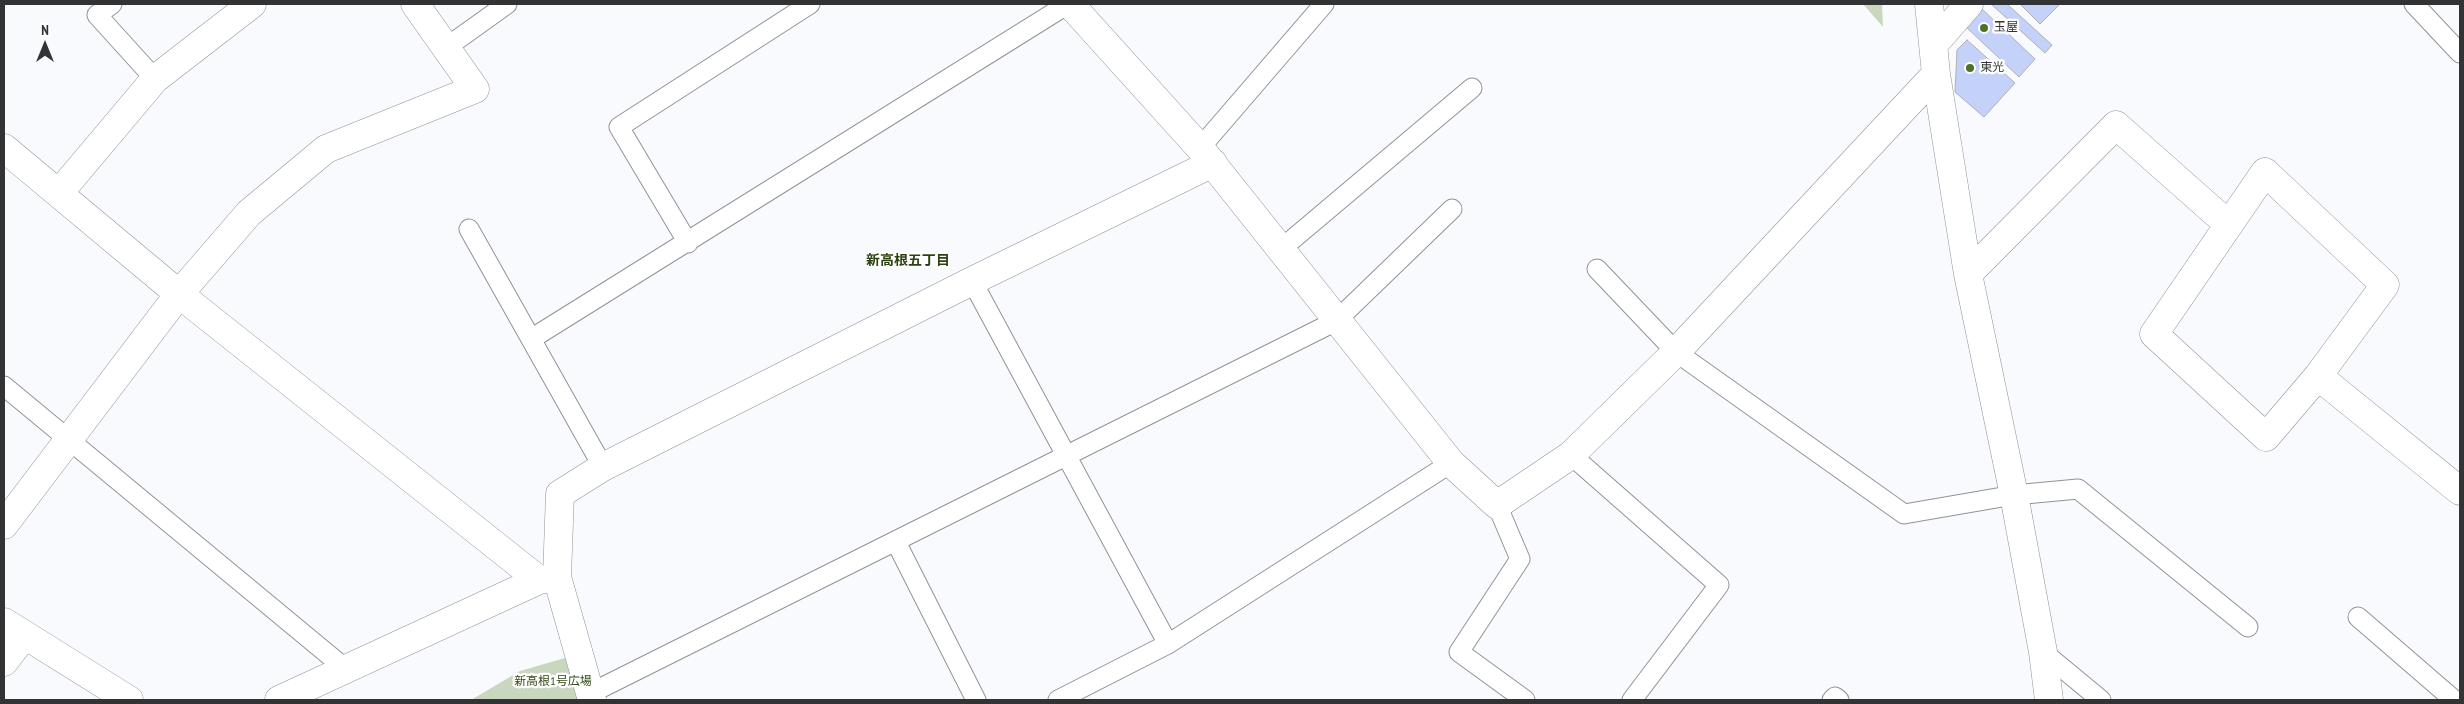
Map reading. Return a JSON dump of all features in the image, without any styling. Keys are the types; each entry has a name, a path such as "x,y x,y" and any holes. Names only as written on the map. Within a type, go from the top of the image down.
{"street":[{"path":"60,193 155,79 252,4"},
{"path":"4,525 179,294 249,214 326,149 475,89 415,4"},
{"path":"1069,4 1206,156 1451,463 1497,505 1570,455 1676,352 1936,74"},
{"path":"1930,4 1936,74 1968,274 2014,495 2043,652 2048,700"},
{"path":"1934,44 1969,4"},
{"path":"1968,274 2116,125 2229,225"},
{"path":"4,148 179,294 548,579"},
{"path":"590,697 548,579 560,494 603,467 972,281 1206,156"},
{"path":"2265,172 2385,285 2318,376 2266,437 2154,334 2229,225 2265,172"},
{"path":"2318,376 2460,491"},
{"path":"279,700 548,579"},
{"path":"4,662 14,629 129,700"}],"lane":[{"path":"112,4 97,15 155,79"},
{"path":"447,47 507,4"},
{"path":"688,243 619,128 810,4"},
{"path":"531,339 1069,4"},
{"path":"1206,156 1324,4"},
{"path":"2414,4 2460,53"},
{"path":"1281,249 1472,88"},
{"path":"590,697 1336,321 1452,209"},
{"path":"469,230 603,467"},
{"path":"1597,269 1676,352 1904,514 2014,495 2078,489 2248,627"},
{"path":"972,281 1168,644"},
{"path":"4,386 347,670"},
{"path":"1570,455 1719,585 1632,700"},
{"path":"1058,700 1168,644 1451,463"},
{"path":"1497,505 1520,559 1458,652 1525,700"},
{"path":"896,542 976,700"},
{"path":"2358,617 2454,700"},
{"path":"2043,652 2101,700"},
{"path":"1832,700 1835,697 1839,700"}],"green space":[{"path":"1863,4 1882,4 1883,27"},
{"name":"新高根1号広場","path":"565,658 580,700 471,700 520,671"}],"building":[{"path":"1991,4 2007,4 2052,45 2045,53"},
{"path":"2020,4 2060,4 2040,24"},
{"path":"1982,9 2035,59 2019,77 1965,26"},
{"path":"1967,40 2015,83 1984,117 1955,92 1957,50"}],"place":[{"name":"玉屋","path":"1984,28"},
{"name":"東光","path":"1970,68"}],"district":[{"name":"新高根五丁目","path":"908,261"}]}
